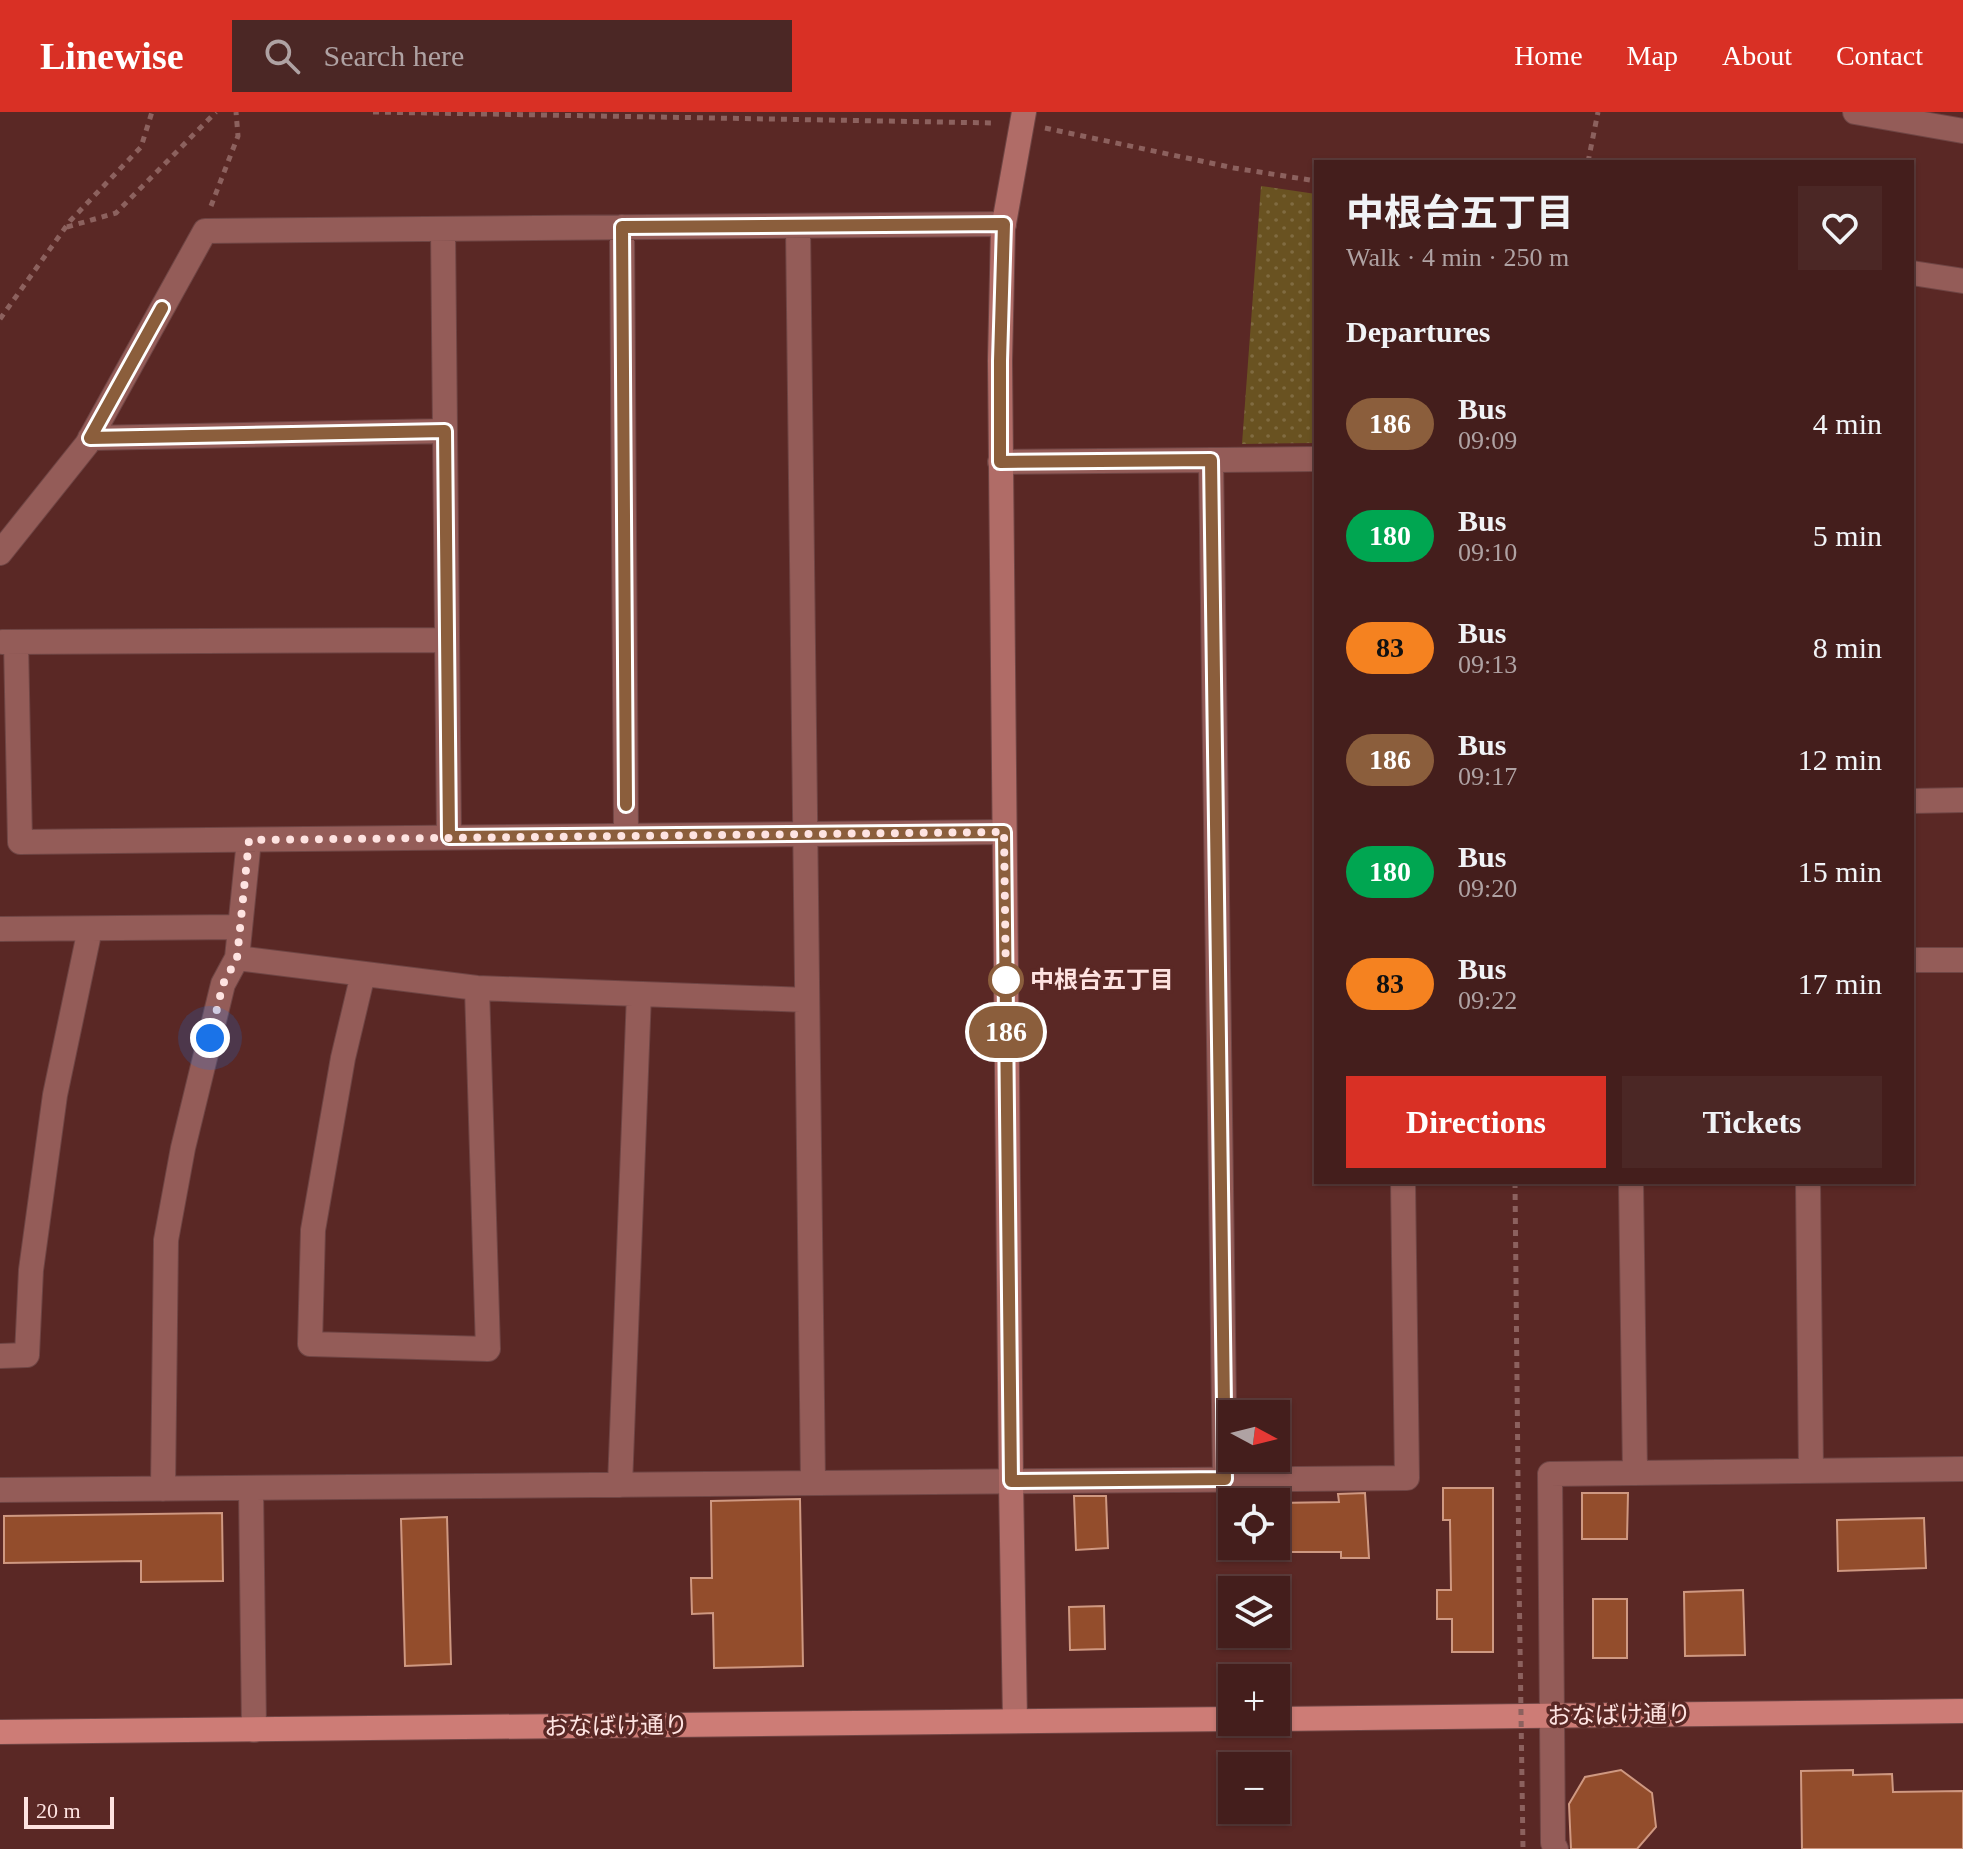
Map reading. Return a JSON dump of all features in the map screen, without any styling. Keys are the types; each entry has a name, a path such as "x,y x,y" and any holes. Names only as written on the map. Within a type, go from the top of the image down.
{"main road":[{"name":"おなばけ通り","path":"1290,1719 1963,1711"},
{"name":"おなばけ通り","path":"0,1732 1218,1719"}],"street":[{"path":"1855,112 1940,119 1963,131"},
{"path":"1015,1721 1000,333 1004,224 1022,118"},
{"path":"0,553 90,438 205,231 1004,224"},
{"path":"798,226 813,1483"},
{"path":"622,227 626,836"},
{"path":"443,229 449,837"},
{"path":"1914,273 1963,281"},
{"path":"90,438 445,431"},
{"path":"1000,462 1314,459"},
{"path":"1211,460 1225,1479"},
{"path":"447,640 8,642 10,835 20,842 1004,832"},
{"path":"1914,801 1963,800"},
{"path":"163,1489 166,1240 183,1148 223,984 237,958 249,840"},
{"path":"0,929 240,927"},
{"path":"0,1356 27,1355 31,1270 55,1095 90,929"},
{"path":"237,958 477,988 807,1000"},
{"path":"1914,960 1963,960"},
{"path":"363,974 343,1058 313,1230 310,1344 488,1349 477,988"},
{"path":"620,1485 639,994"},
{"path":"0,1490 1407,1478 1403,1184"},
{"path":"1631,1184 1635,1473"},
{"path":"1808,1184 1811,1471"},
{"path":"1556,1849 1553,1843 1550,1474 1963,1469"},
{"path":"251,1488 254,1730"}],"path":[{"path":"0,319 66,227 141,147 152,112"},
{"path":"66,227 116,213 216,112"},
{"path":"205,231 204,221 238,136 236,112"},
{"path":"373,112 1022,118 1234,168 1314,181"},
{"path":"1588,160 1598,112"},
{"path":"1515,1184 1523,1849"}],"shaded area":[{"path":"1261,186 1314,194 1314,443 1242,444"}],"building":[{"path":"1443,1488 1493,1488 1493,1652 1452,1652 1452,1619 1437,1619 1437,1590 1451,1590 1450,1520 1443,1520"},
{"path":"1365,1493 1369,1558 1341,1558 1341,1552 1290,1552 1290,1503 1339,1502 1338,1494"},
{"path":"1582,1493 1628,1493 1627,1539 1582,1539"},
{"path":"1074,1496 1106,1496 1108,1548 1076,1550"},
{"path":"800,1499 803,1666 714,1668 713,1613 692,1614 691,1578 712,1578 711,1501"},
{"path":"222,1513 223,1581 141,1582 141,1561 4,1563 4,1516"},
{"path":"447,1517 451,1664 405,1666 401,1519"},
{"path":"1924,1518 1926,1568 1838,1571 1837,1520"},
{"path":"1743,1590 1745,1655 1685,1656 1684,1592"},
{"path":"1593,1599 1627,1599 1627,1658 1593,1658"},
{"path":"1104,1606 1105,1649 1070,1650 1069,1607"},
{"path":"1621,1770 1652,1793 1656,1827 1637,1849 1571,1849 1569,1804 1585,1777"},
{"path":"1853,1770 1853,1775 1892,1774 1893,1792 1963,1791 1963,1849 1802,1849 1801,1771"}],"bus line":[{"name":"186","path":"162,308 90,438 445,431 449,837 1004,832 1011,1481 1225,1479 1211,460 1000,462 1004,224 622,227 626,805"}],"place":[{"name":"中根台五丁目","path":"1006,980"}],"route":[{"path":"210,1038 223,984 237,958 249,840 1004,832 1006,987 1006,980"}]}
